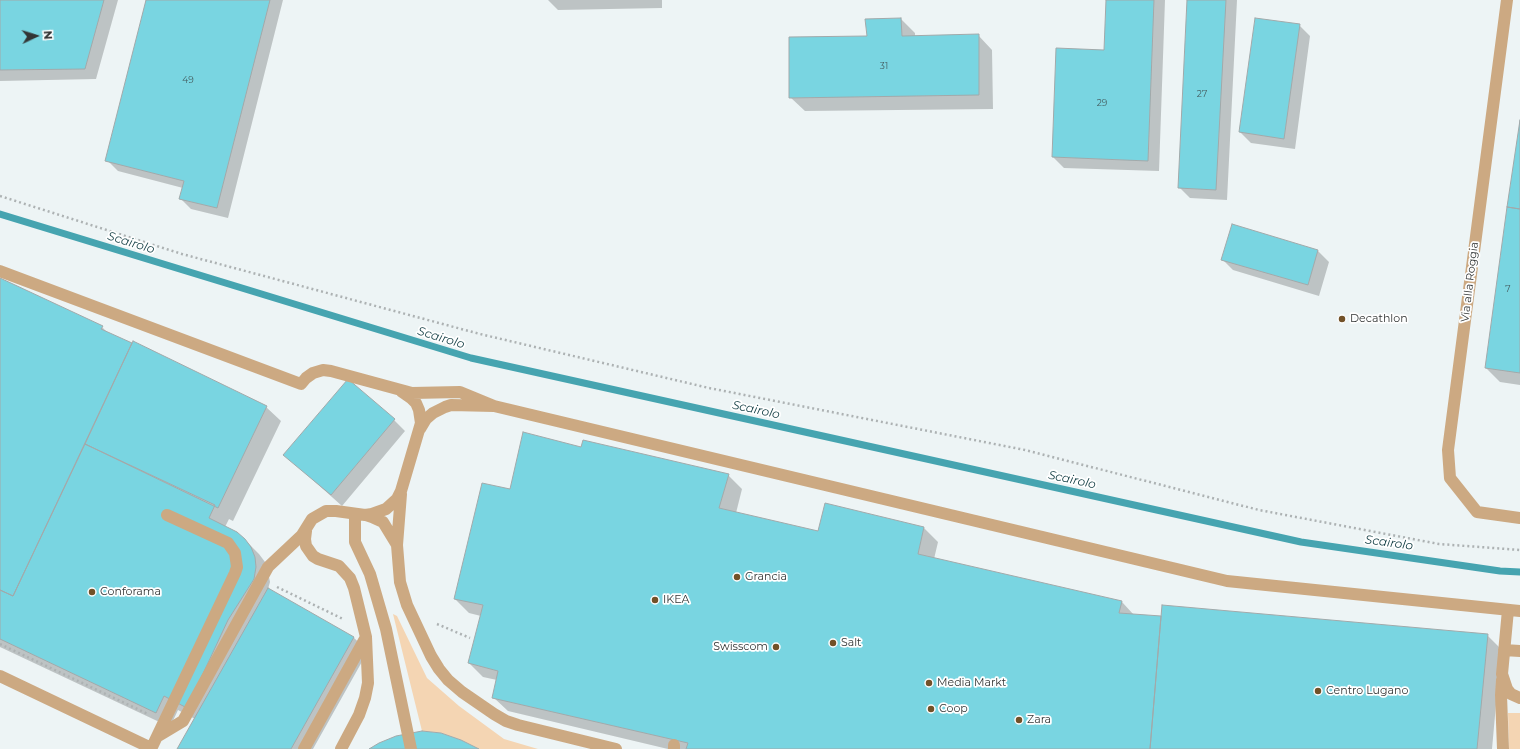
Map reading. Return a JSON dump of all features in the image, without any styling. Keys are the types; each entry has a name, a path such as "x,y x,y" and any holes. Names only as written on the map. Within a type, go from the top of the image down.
{"lane":[{"name":"Via alla Roggia","path":"1507,0 1448,450 1450,478 1477,512 1520,518"},
{"path":"0,271 301,384 313,373 327,370 400,390 421,394 453,391 460,392 494,406 1227,580 1514,610 1504,650 1502,674 1501,695 1503,749"},
{"path":"400,390 407,394 416,403 420,416 420,429"},
{"path":"360,514 378,512 386,509 397,499 401,491 420,429 426,419 433,413 451,405 494,406"},
{"path":"401,491 396,544 400,582 407,605 431,656 448,680 462,692 506,721 616,749"},
{"path":"341,749 359,715 365,698 368,683 366,637 350,578 339,566 313,556 306,546 306,531 312,519 326,511 336,510 372,516 383,522 396,544"},
{"path":"360,514 355,542 370,574 386,629 412,749"},
{"path":"0,676 151,749 235,573 236,566 235,553 228,543 167,515"},
{"path":"158,736 183,721 268,567 306,531"},
{"path":"304,749 366,637"},
{"path":"1504,650 1520,651"},
{"path":"1502,674 1507,689 1512,694 1520,698"}],"path":[{"path":"0,196 182,254 480,334 709,388 1024,450 1259,510 1438,544 1520,550"},
{"path":"0,644 154,718"}],"shaded area":[{"path":"393,614 397,616 427,678 459,706 504,739 538,749 479,749 461,740 441,733 422,731"},
{"path":"1508,713 1520,713 1520,749 1509,749"}],"building":[{"path":"0,0 104,0 85,69 0,70"},
{"path":"146,0 270,0 217,208 179,199 184,181 105,161"},
{"path":"1106,0 1154,0 1148,161 1052,157 1056,48 1104,50"},
{"path":"1187,0 1226,0 1216,190 1178,188"},
{"path":"901,18 902,36 979,34 979,95 789,98 789,37 867,36 865,19"},
{"path":"1255,18 1300,24 1284,139 1239,132"},
{"path":"1520,120 1520,209 1507,207"},
{"path":"1507,207 1520,209 1520,373 1485,368"},
{"path":"1232,224 1318,250 1308,285 1221,260"},
{"path":"0,278 103,326 101,329 132,343 13,596 0,590"},
{"path":"133,341 267,406 218,508 85,444"},
{"path":"348,379 395,419 331,495 283,455"},
{"name":"Grancia","path":"523,432 581,447 583,440 729,474 719,508 818,531 825,503 924,527 918,554 1122,601 1119,613 1161,616 1150,749 686,749 688,743 492,698 498,671 468,663 483,605 454,599 482,483 510,489"},
{"path":"85,444 215,505 209,518 237,532 251,547 255,557 256,567 254,579 228,620 187,708 164,696 156,713 0,639 0,590 13,596"},
{"path":"268,588 354,637 291,749 177,749"},
{"name":"Centro Lugano","path":"1162,605 1488,634 1477,749 1150,749"},
{"path":"422,731 441,733 461,740 479,749 369,749 396,736"}],"waterway":[{"name":"Scairolo","path":"0,214 471,358 1301,542 1500,571 1520,572"}],"place":[{"name":"Decathlon","path":"1342,319"},
{"name":"Grancia","path":"737,577"},
{"name":"Conforama","path":"92,592"},
{"name":"IKEA","path":"655,600"},
{"name":"Salt","path":"833,643"},
{"name":"Swisscom","path":"776,647"},
{"name":"Media Markt","path":"929,683"},
{"name":"Centro Lugano","path":"1318,691"},
{"name":"Coop","path":"931,709"},
{"name":"Zara","path":"1019,720"}]}
